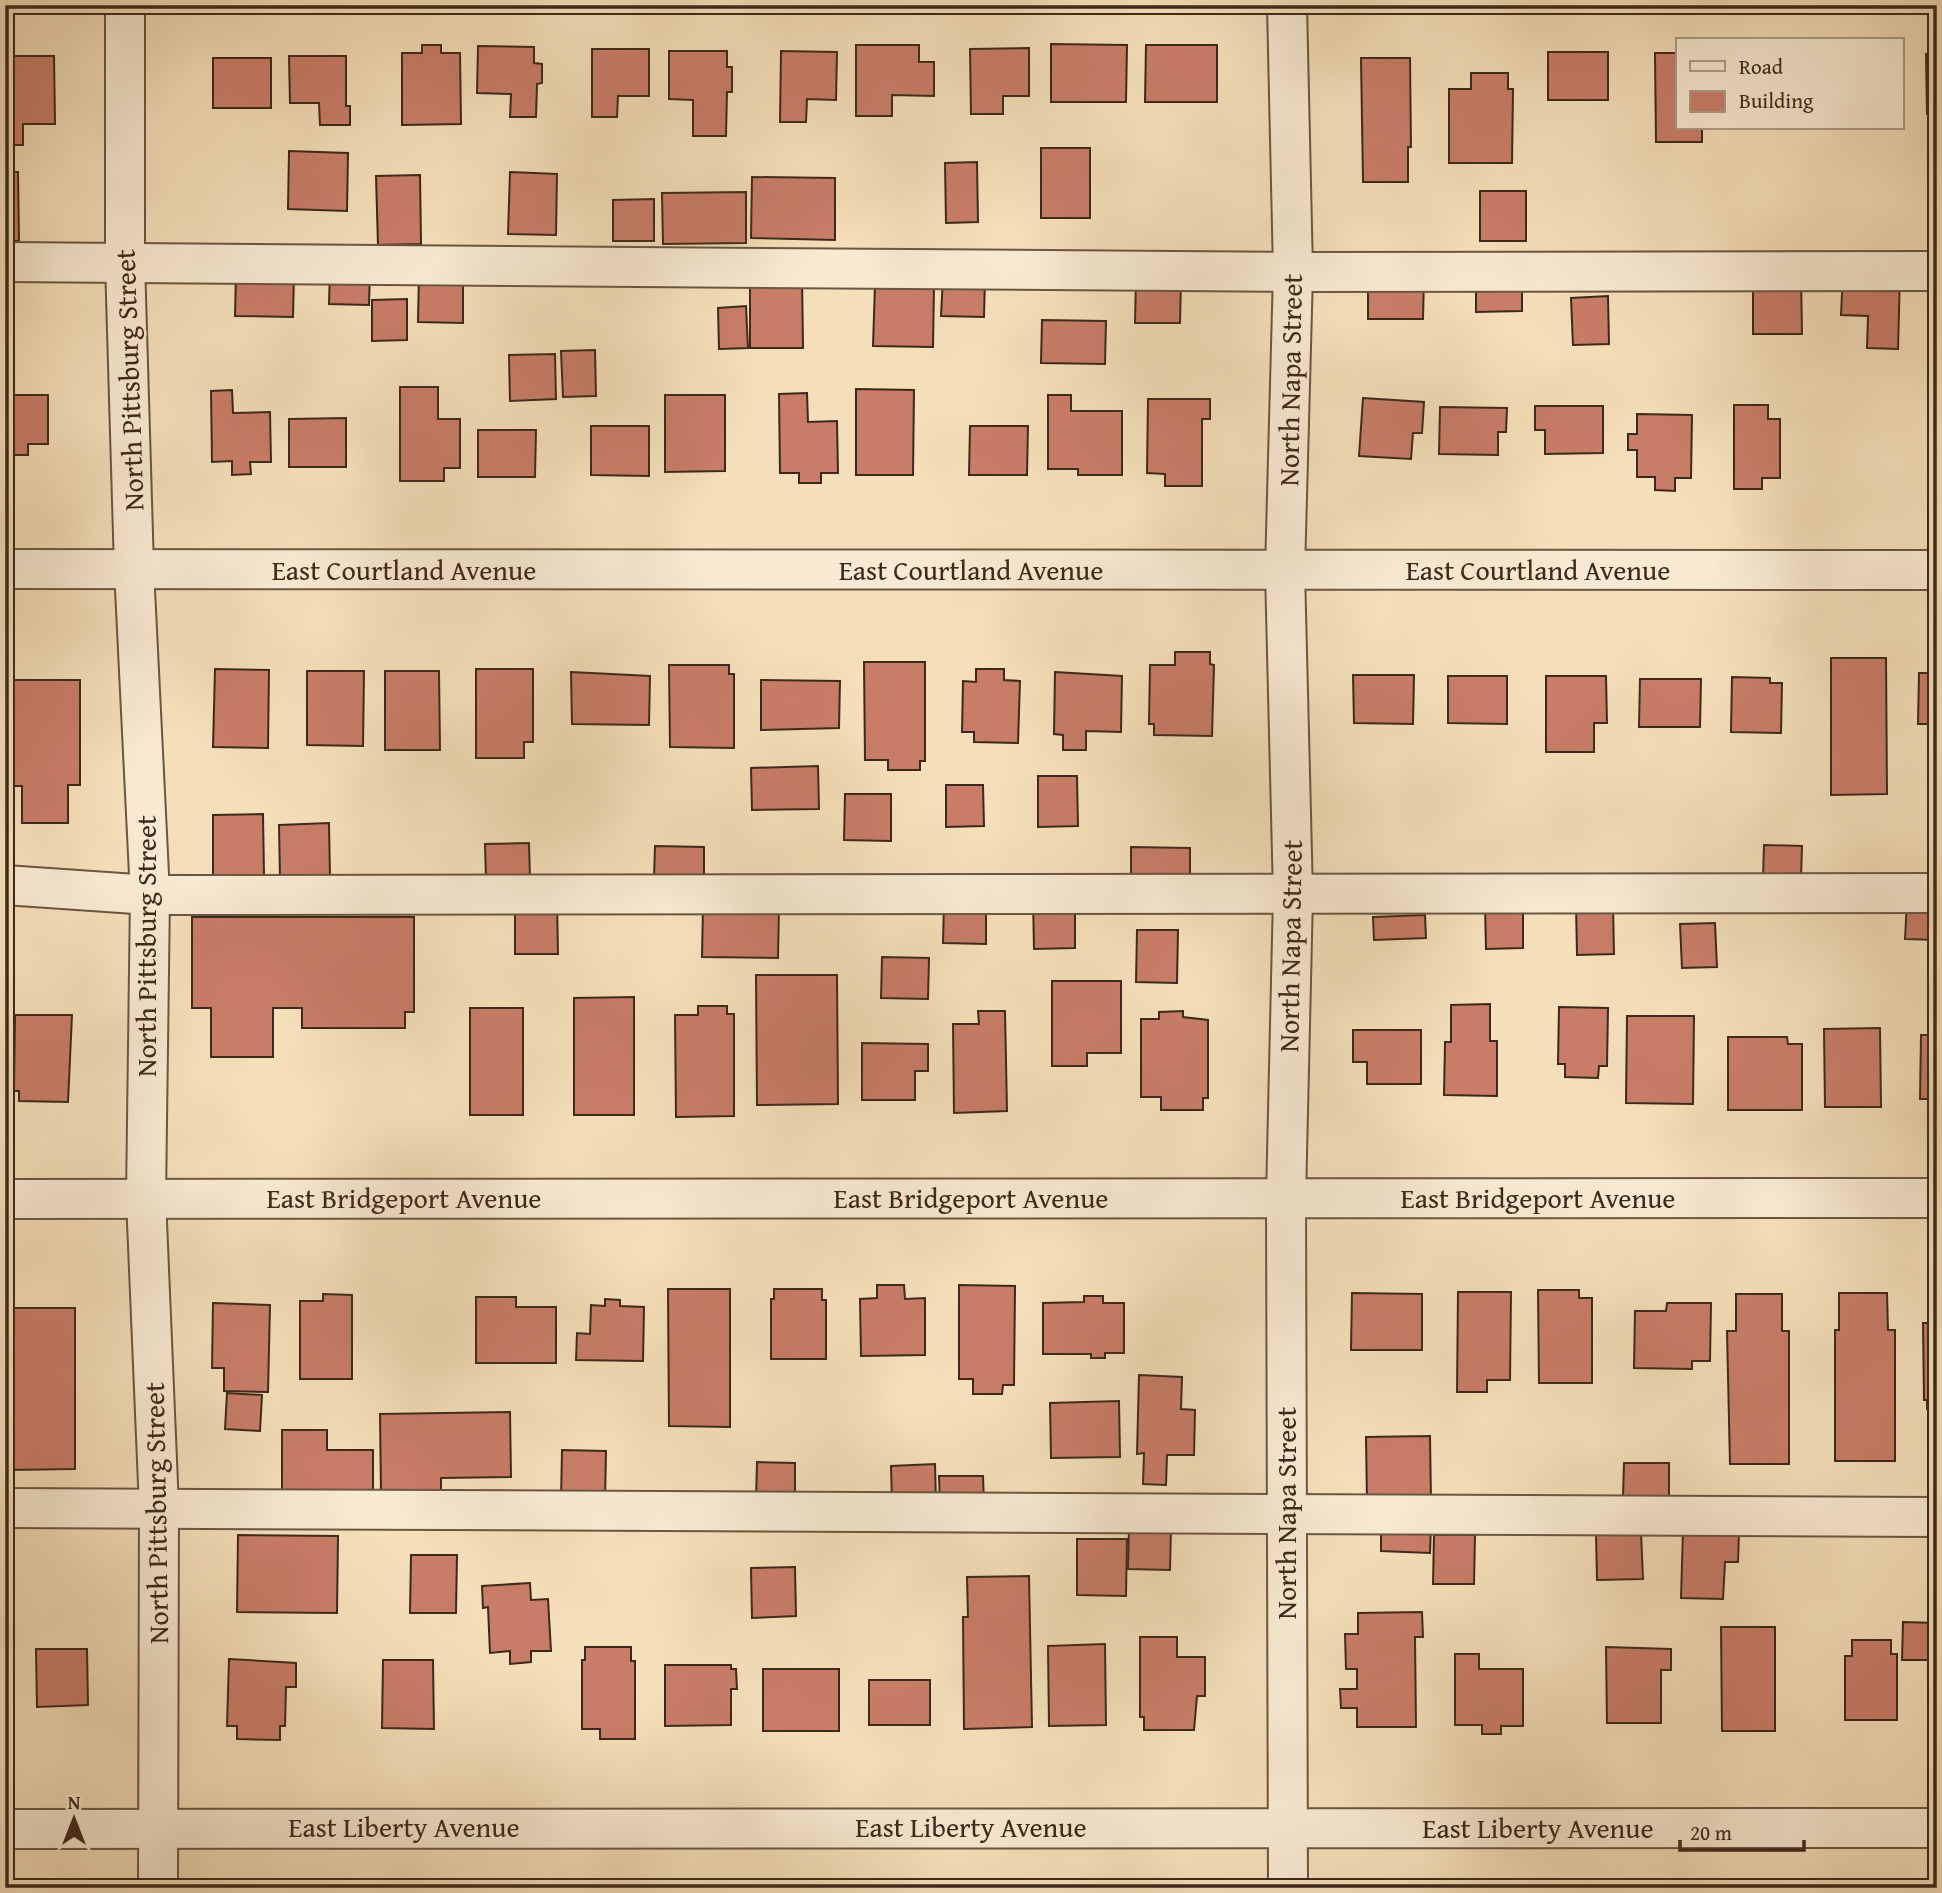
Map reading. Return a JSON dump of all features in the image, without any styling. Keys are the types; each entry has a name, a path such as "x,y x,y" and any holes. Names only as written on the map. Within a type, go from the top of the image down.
{"street":[{"name":"North Pittsburg Street","path":"125,5 125,262 134,569 150,895 146,1198 159,1508 158,1888"},
{"name":"North Napa Street","path":"1287,5 1293,272 1285,571 1293,895 1286,1198 1288,1888"},
{"path":"5,262 1293,272 1937,271"},
{"name":"East Courtland Avenue","path":"5,569 1937,570"},
{"path":"5,885 150,895 1937,893"},
{"name":"East Bridgeport Avenue","path":"5,1199 1937,1198"},
{"path":"5,1508 1937,1517"},
{"name":"East Liberty Avenue","path":"5,1829 1937,1828"}],"building":[{"path":"1051,44 1127,45 1126,102 1051,102"},
{"path":"422,45 441,45 441,53 460,53 461,124 402,125 402,53 422,53"},
{"path":"856,45 919,45 919,62 934,62 934,96 892,95 892,116 856,116"},
{"path":"1146,45 1217,45 1217,102 1145,102"},
{"path":"478,46 534,47 534,63 542,64 542,83 537,84 536,117 510,117 511,94 477,93"},
{"path":"1029,48 1029,96 1003,96 1003,114 971,114 970,49"},
{"path":"592,49 649,49 649,96 618,96 617,117 592,117"},
{"path":"669,51 727,51 727,67 732,67 732,92 727,92 726,136 693,136 693,100 669,99"},
{"path":"781,51 837,52 836,100 807,99 806,122 780,122"},
{"path":"1548,52 1608,52 1608,100 1548,100"},
{"path":"1655,53 1676,53 1676,130 1702,130 1702,142 1656,142"},
{"path":"1926,54 1937,54 1937,113 1927,114"},
{"path":"13,56 54,56 55,124 23,124 23,145 5,145 5,65 13,65"},
{"path":"289,56 346,56 346,106 350,106 350,125 320,125 319,103 290,103"},
{"path":"213,58 271,58 271,108 213,108"},
{"path":"1361,58 1410,58 1411,147 1408,147 1408,182 1363,182"},
{"path":"1471,73 1508,73 1508,89 1513,89 1512,163 1449,163 1449,89 1471,89"},
{"path":"1041,148 1090,148 1090,218 1041,218"},
{"path":"289,151 348,153 347,211 288,209"},
{"path":"977,162 978,222 946,223 945,163"},
{"path":"5,172 18,172 19,241 5,241"},
{"path":"510,172 557,174 556,235 508,234"},
{"path":"420,175 421,244 378,245 376,176"},
{"path":"752,177 835,178 835,240 751,238"},
{"path":"1480,191 1526,191 1526,241 1480,241"},
{"path":"746,192 746,243 663,244 662,193"},
{"path":"654,199 654,241 613,241 613,200"},
{"path":"330,270 370,271 369,305 329,304"},
{"path":"419,272 463,272 463,323 418,322"},
{"path":"1843,272 1900,274 1898,349 1867,348 1868,316 1841,315"},
{"path":"236,273 294,274 293,317 235,316"},
{"path":"1932,273 1937,273 1937,328 1932,328"},
{"path":"802,275 803,348 750,348 750,276"},
{"path":"1368,276 1424,277 1423,319 1368,319"},
{"path":"1801,276 1802,334 1753,334 1753,277"},
{"path":"943,277 985,278 984,317 941,316"},
{"path":"1136,278 1181,279 1180,323 1135,323"},
{"path":"1476,279 1522,279 1522,311 1476,312"},
{"path":"875,285 934,285 933,347 873,346"},
{"path":"1608,296 1609,344 1573,345 1571,298"},
{"path":"407,299 407,340 372,341 372,300"},
{"path":"746,306 748,348 719,349 718,308"},
{"path":"1042,320 1106,321 1105,364 1041,363"},
{"path":"595,350 596,396 563,397 561,351"},
{"path":"555,354 556,399 510,401 509,355"},
{"path":"400,387 438,387 438,419 460,419 460,468 444,468 444,481 400,481"},
{"path":"856,389 914,390 913,475 856,475"},
{"path":"232,390 233,413 270,412 271,462 250,462 251,474 232,475 232,461 212,462 211,391"},
{"path":"807,393 808,422 837,421 838,473 821,473 821,483 799,483 799,473 780,473 779,394"},
{"path":"5,395 48,395 48,444 28,444 28,455 9,455 9,444 5,444"},
{"path":"665,395 725,395 725,471 665,472"},
{"path":"1048,395 1071,395 1071,411 1122,411 1122,475 1078,475 1078,469 1048,469"},
{"path":"1363,398 1424,402 1422,433 1413,433 1411,459 1359,456"},
{"path":"1148,399 1210,399 1210,419 1202,419 1202,486 1165,486 1165,474 1147,473"},
{"path":"1734,405 1768,405 1768,419 1780,419 1780,478 1762,478 1762,489 1734,489"},
{"path":"1535,406 1603,406 1603,453 1545,454 1545,430 1535,430"},
{"path":"1440,407 1507,408 1506,432 1498,432 1498,455 1439,454"},
{"path":"1637,414 1692,415 1691,478 1675,478 1675,491 1655,490 1655,477 1637,477 1637,450 1628,450 1628,434 1637,434"},
{"path":"346,418 346,467 289,467 289,419"},
{"path":"591,426 649,426 649,476 591,475"},
{"path":"970,426 1028,426 1027,475 969,475"},
{"path":"478,430 536,430 535,477 478,477"},
{"path":"1175,652 1210,652 1210,664 1214,665 1212,736 1154,735 1154,724 1149,724 1150,665 1175,665"},
{"path":"1831,658 1886,658 1887,794 1831,795"},
{"path":"864,662 925,662 925,761 920,761 920,770 888,770 888,760 865,760"},
{"path":"669,665 729,665 729,674 734,674 734,748 670,747"},
{"path":"215,669 269,670 268,748 213,747"},
{"path":"476,669 533,669 533,742 524,742 524,758 476,758"},
{"path":"976,669 1004,669 1004,680 1020,681 1018,743 974,742 974,732 962,732 963,681 976,682"},
{"path":"307,671 364,671 363,746 307,745"},
{"path":"385,671 439,671 440,750 385,750"},
{"path":"571,672 650,676 649,725 572,724"},
{"path":"1055,672 1122,676 1121,732 1086,731 1086,750 1063,750 1063,735 1054,734"},
{"path":"1919,673 1937,673 1937,724 1918,724"},
{"path":"1353,675 1414,675 1413,724 1354,723"},
{"path":"1448,676 1507,676 1507,724 1448,723"},
{"path":"1546,676 1606,676 1607,723 1594,723 1594,752 1546,752"},
{"path":"1732,677 1770,678 1770,683 1782,683 1781,733 1731,732"},
{"path":"1640,679 1701,679 1700,727 1639,727"},
{"path":"9,680 80,680 80,785 68,785 68,823 22,823 22,786 9,786"},
{"path":"761,680 840,681 839,728 761,730"},
{"path":"818,766 819,809 752,810 751,768"},
{"path":"1038,776 1077,776 1078,826 1038,827"},
{"path":"946,785 983,785 984,826 946,827"},
{"path":"845,794 891,794 891,841 844,840"},
{"path":"263,814 264,875 213,876 213,815"},
{"path":"329,823 330,877 280,878 279,825"},
{"path":"529,843 530,878 486,879 485,844"},
{"path":"1764,845 1802,846 1801,879 1763,878"},
{"path":"655,846 704,847 704,879 654,878"},
{"path":"1131,847 1190,848 1190,877 1131,876"},
{"path":"1033,899 1075,899 1075,948 1034,949"},
{"path":"557,900 558,954 515,954 515,901"},
{"path":"1907,901 1937,902 1937,940 1905,939"},
{"path":"944,902 986,903 986,944 943,943"},
{"path":"1576,904 1613,904 1614,954 1577,955"},
{"path":"703,906 779,907 778,958 702,957"},
{"path":"1485,906 1523,906 1523,948 1486,949"},
{"path":"1425,915 1426,938 1374,940 1373,917"},
{"path":"192,917 414,917 414,1012 405,1012 405,1028 302,1028 302,1008 273,1008 273,1057 211,1057 211,1008 192,1008"},
{"path":"1715,923 1717,967 1682,968 1680,924"},
{"path":"1137,930 1178,930 1177,983 1136,982"},
{"path":"882,957 929,958 928,999 881,998"},
{"path":"756,975 837,975 838,1104 757,1105"},
{"path":"1052,981 1121,981 1121,1053 1087,1053 1087,1066 1052,1066"},
{"path":"634,997 634,1115 574,1115 574,998"},
{"path":"1490,1004 1490,1041 1497,1041 1497,1096 1444,1095 1445,1042 1451,1042 1451,1005"},
{"path":"698,1006 727,1006 727,1014 734,1014 734,1116 676,1117 675,1015 698,1015"},
{"path":"1559,1007 1608,1008 1607,1066 1599,1066 1598,1078 1565,1077 1565,1064 1558,1064"},
{"path":"470,1008 523,1008 523,1115 470,1115"},
{"path":"978,1011 1005,1011 1007,1111 954,1113 953,1024 979,1024"},
{"path":"1183,1011 1183,1017 1208,1020 1208,1098 1203,1098 1203,1110 1161,1110 1161,1097 1141,1097 1141,1019 1159,1019 1159,1012"},
{"path":"15,1015 72,1015 68,1102 19,1101 19,1091 14,1091"},
{"path":"1627,1016 1694,1016 1693,1104 1626,1103"},
{"path":"1880,1028 1881,1107 1825,1107 1824,1029"},
{"path":"1353,1030 1421,1030 1421,1084 1367,1084 1367,1062 1353,1062"},
{"path":"1921,1035 1937,1035 1937,1099 1920,1099"},
{"path":"1728,1037 1787,1037 1788,1044 1802,1044 1802,1110 1728,1110"},
{"path":"862,1043 928,1044 928,1071 915,1071 915,1100 862,1100"},
{"path":"877,1285 904,1285 905,1299 925,1298 925,1355 861,1356 860,1299 877,1298"},
{"path":"959,1285 1015,1286 1014,1385 1003,1385 1002,1394 973,1394 973,1379 959,1379"},
{"path":"668,1289 730,1289 730,1427 669,1426"},
{"path":"774,1289 822,1289 822,1300 826,1300 826,1359 771,1359 771,1299 774,1299"},
{"path":"1538,1290 1579,1290 1579,1298 1592,1298 1592,1383 1539,1383"},
{"path":"1458,1292 1511,1292 1510,1380 1487,1380 1487,1392 1457,1392"},
{"path":"1352,1293 1422,1294 1422,1350 1351,1350"},
{"path":"1839,1293 1887,1293 1888,1330 1895,1330 1895,1461 1835,1461 1835,1330 1839,1330"},
{"path":"323,1294 352,1295 352,1379 300,1379 300,1301 323,1301"},
{"path":"1736,1294 1782,1294 1782,1331 1789,1331 1789,1464 1730,1464 1727,1331 1736,1331"},
{"path":"1084,1296 1103,1296 1103,1303 1124,1303 1124,1353 1105,1353 1105,1358 1091,1358 1091,1354 1043,1354 1043,1303 1084,1302"},
{"path":"476,1297 516,1297 516,1307 556,1307 556,1363 476,1363"},
{"path":"605,1299 620,1300 620,1306 644,1307 643,1361 576,1360 577,1333 590,1334 591,1305 605,1306"},
{"path":"213,1303 270,1305 268,1392 224,1391 224,1368 212,1368"},
{"path":"1667,1303 1711,1303 1710,1361 1692,1361 1692,1369 1634,1368 1635,1311 1666,1311"},
{"path":"11,1308 75,1308 75,1469 11,1470"},
{"path":"1929,1311 1937,1311 1937,1409 1927,1409 1927,1400 1924,1400 1923,1323 1929,1323"},
{"path":"1139,1375 1182,1377 1181,1409 1195,1410 1194,1455 1167,1455 1166,1485 1143,1484 1144,1453 1137,1454"},
{"path":"227,1393 262,1395 260,1431 225,1429"},
{"path":"1119,1401 1120,1457 1051,1458 1050,1403"},
{"path":"510,1412 511,1477 441,1478 441,1493 381,1494 380,1414"},
{"path":"282,1430 327,1430 327,1450 373,1450 373,1504 282,1493"},
{"path":"1430,1436 1431,1502 1367,1503 1366,1437"},
{"path":"562,1450 606,1451 605,1502 561,1502"},
{"path":"757,1462 795,1463 795,1502 756,1501"},
{"path":"1624,1463 1669,1463 1669,1497 1623,1497"},
{"path":"935,1464 936,1503 892,1504 891,1466"},
{"path":"939,1476 983,1476 984,1503 940,1504"},
{"path":"1381,1524 1431,1526 1430,1553 1381,1551"},
{"path":"1129,1526 1171,1527 1170,1570 1128,1569"},
{"path":"1683,1530 1739,1532 1738,1562 1725,1562 1723,1599 1681,1598"},
{"path":"1641,1532 1643,1579 1597,1580 1596,1533"},
{"path":"238,1535 338,1536 337,1613 237,1612"},
{"path":"1434,1535 1475,1535 1474,1584 1433,1584"},
{"path":"1077,1539 1127,1539 1126,1596 1077,1595"},
{"path":"411,1555 457,1555 456,1613 410,1613"},
{"path":"795,1567 796,1616 752,1618 751,1568"},
{"path":"1029,1576 1032,1727 964,1729 963,1617 968,1617 967,1577"},
{"path":"530,1583 531,1600 548,1599 551,1651 531,1651 531,1662 510,1664 510,1651 490,1653 488,1607 483,1608 482,1586"},
{"path":"1422,1612 1423,1637 1415,1637 1416,1727 1357,1727 1357,1708 1341,1708 1340,1689 1357,1689 1357,1669 1346,1669 1345,1634 1358,1634 1358,1613"},
{"path":"1903,1622 1937,1623 1937,1660 1902,1660"},
{"path":"1721,1627 1775,1627 1775,1731 1722,1731"},
{"path":"1140,1637 1177,1637 1177,1657 1205,1657 1205,1696 1197,1696 1194,1730 1144,1730 1144,1717 1140,1717"},
{"path":"1852,1640 1891,1640 1891,1654 1897,1654 1897,1720 1845,1720 1845,1656 1852,1656"},
{"path":"1105,1644 1106,1725 1049,1726 1048,1646"},
{"path":"585,1647 631,1647 631,1661 635,1661 635,1739 600,1739 600,1729 582,1729 582,1660 585,1660"},
{"path":"1606,1647 1671,1649 1671,1670 1661,1670 1661,1723 1607,1723"},
{"path":"36,1649 87,1649 88,1705 37,1707"},
{"path":"1455,1654 1479,1654 1479,1669 1523,1669 1523,1726 1501,1726 1501,1734 1482,1734 1482,1725 1455,1725"},
{"path":"229,1659 296,1663 296,1687 286,1687 285,1726 280,1726 280,1740 237,1739 237,1726 227,1726"},
{"path":"383,1660 433,1660 434,1729 382,1728"},
{"path":"665,1665 731,1665 731,1669 736,1669 737,1689 731,1689 731,1725 665,1726"},
{"path":"763,1669 839,1669 839,1731 763,1731"},
{"path":"869,1680 930,1680 930,1725 869,1725"}]}
